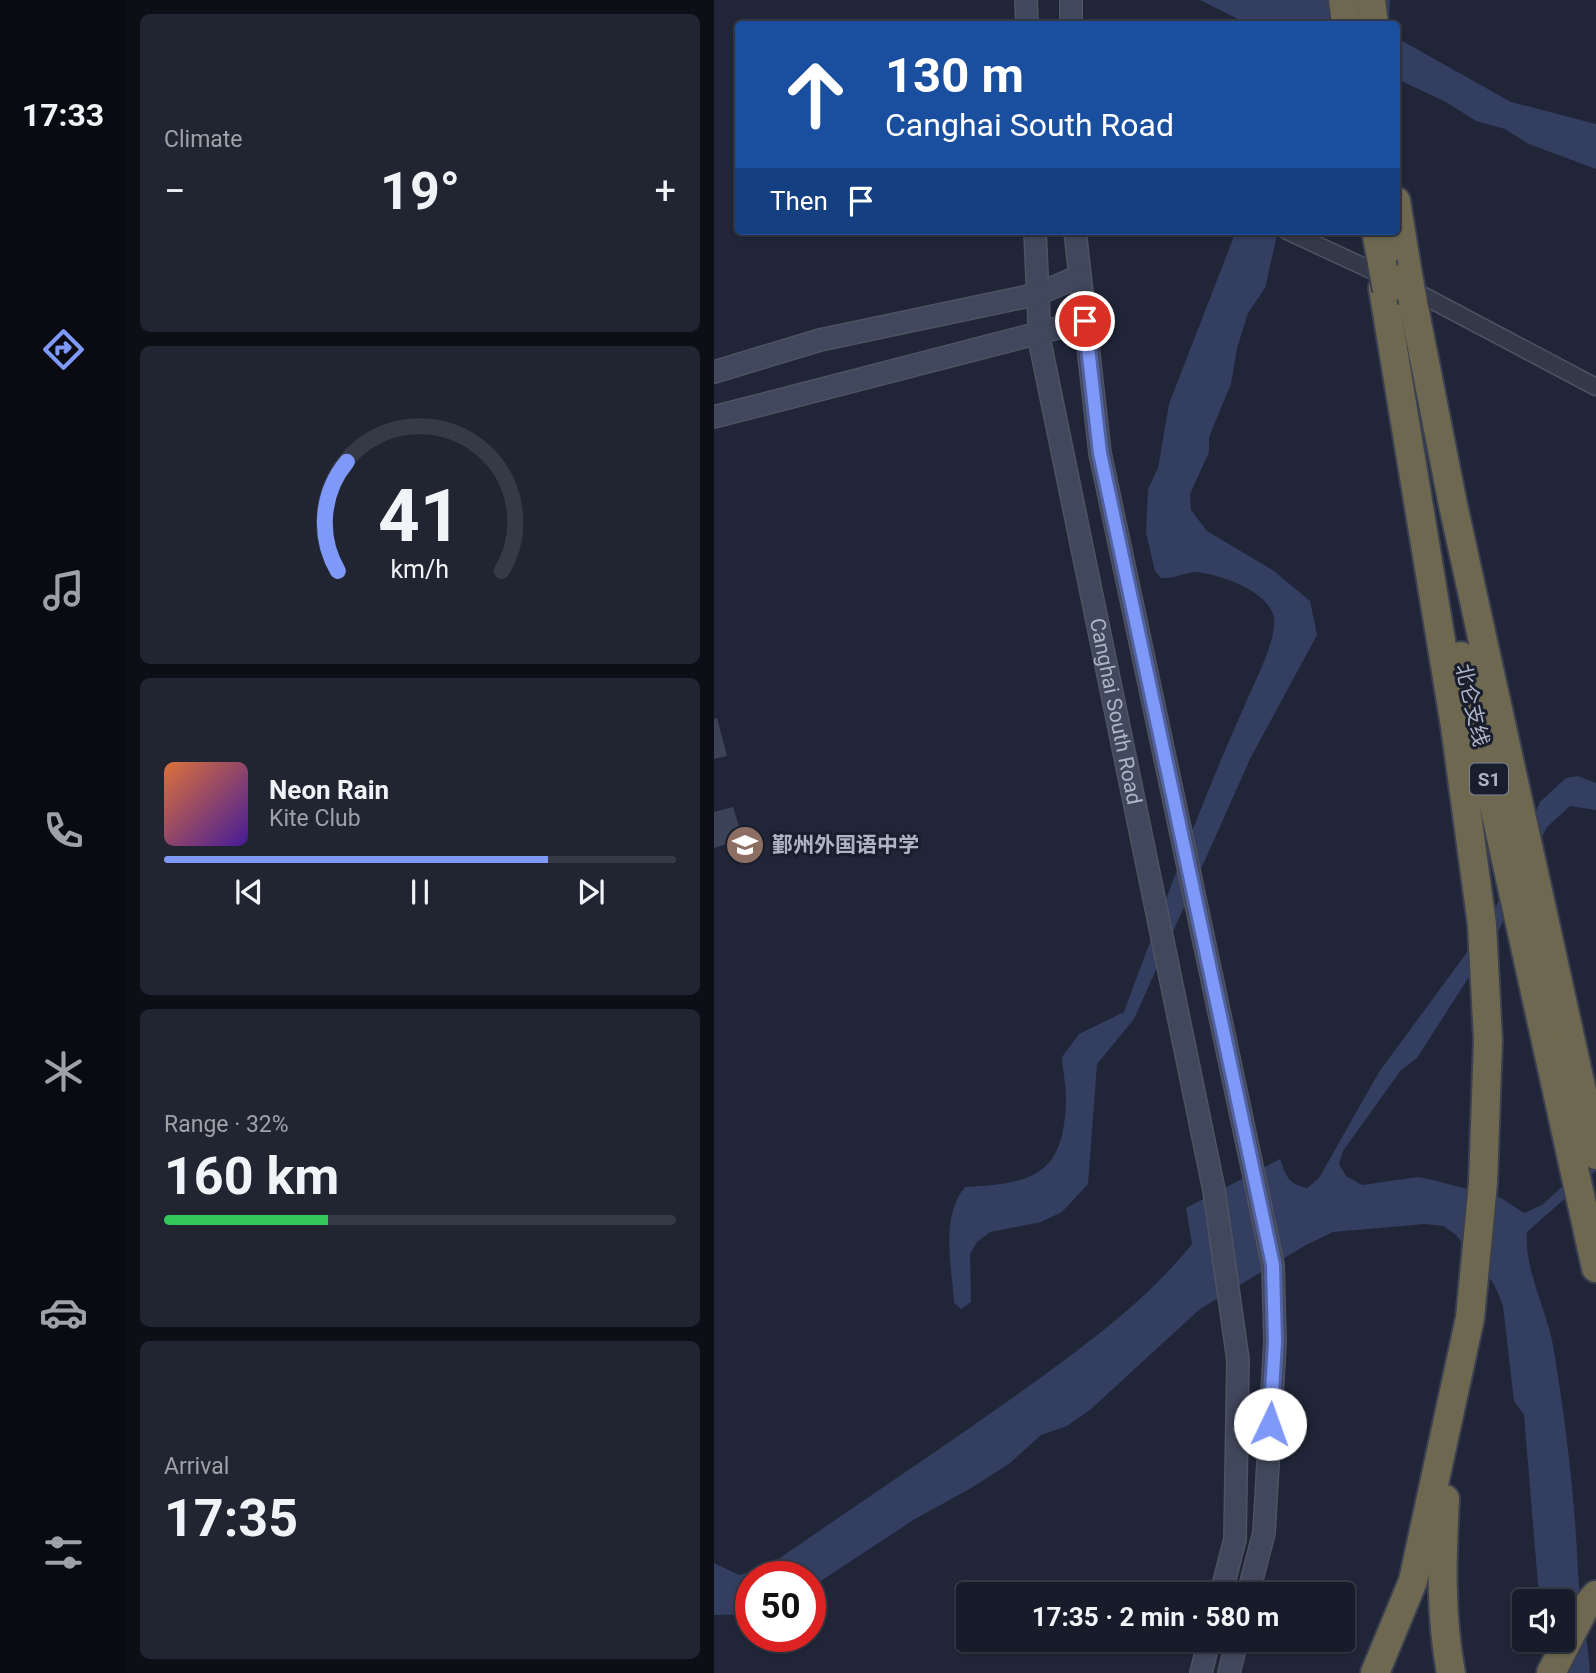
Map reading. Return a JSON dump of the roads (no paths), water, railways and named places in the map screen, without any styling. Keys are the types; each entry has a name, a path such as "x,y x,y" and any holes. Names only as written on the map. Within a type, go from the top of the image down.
{"highway":[{"path":"1343,0 1346,21"},
{"path":"1371,0 1374,21"},
{"name":"S1","path":"1377,235 1392,280"},
{"name":"S1","path":"1392,280 1394,235"},
{"path":"1375,1673 1413,1581 1470,1318 1483,1183 1488,1040 1482,925 1392,280"},
{"name":"北仑支线","path":"1392,280 1453,505 1596,1155"},
{"name":"北仑支线","path":"1392,280 1441,566 1596,1268"},
{"path":"1453,505 1596,1069"},
{"path":"1449,1420 1441,1567 1445,1640 1451,1673"},
{"path":"1551,1673 1584,1609 1596,1595"}],"main road":[{"path":"1026,0 1027,21"},
{"path":"1071,0 1071,21"},
{"name":"Canghai South Road","path":"1035,235 1039,334 1214,1191 1238,1360 1235,1539 1224,1582"},
{"name":"Canghai South Road","path":"1075,235 1100,453 1273,1265 1275,1342 1264,1533 1251,1582"},
{"path":"714,372 820,340 1038,294 1080,276"},
{"path":"714,417 1085,321"},
{"path":"1201,1673 1206,1652"},
{"path":"1229,1673 1234,1652"}],"street":[{"path":"1296,235 1450,307 1596,387"}],"water":[{"path":"1200,0 1390,0 1389,21 1242,21"},
{"path":"1400,40 1511,102 1596,124 1596,169 1529,144 1505,129 1476,121 1446,102 1400,80"},
{"path":"1234,235 1277,235 1265,288 1248,313 1237,348 1231,384 1209,437 1209,452 1190,494 1191,510 1207,531 1274,571 1310,601 1317,635 1251,757 1134,1019 1097,1064 1088,1184 1062,1212 1041,1222 990,1232 977,1242 970,1254 971,1302 961,1309 954,1303 949,1243 952,1213 957,1199 965,1187 1009,1183 1040,1171 1051,1160 1059,1146 1064,1126 1066,1095 1062,1057 1079,1034 1124,1012 1198,816 1261,670 1273,633 1273,614 1268,605 1261,597 1240,585 1197,572 1161,578 1155,571 1146,533 1148,489 1158,468 1169,404"},
{"path":"1578,776 1596,783 1596,810 1570,806 1547,827 1499,930 1417,1058 1401,1070 1343,1151 1339,1164 1346,1176 1362,1185 1418,1177 1501,1198 1524,1213 1542,1205 1596,1156 1596,1171 1527,1232 1529,1262 1551,1336 1562,1406 1590,1673 1552,1673 1551,1652 1575,1652 1575,1589 1539,1589 1524,1415 1514,1401 1503,1306 1494,1284 1456,1235 1444,1226 1425,1224 1333,1232 1306,1245 1200,1309 1091,1409 1067,1426 1041,1435 1010,1463 915,1519 826,1577 826,1561 776,1561 987,1416 1110,1325 1153,1286 1192,1244 1186,1208 1280,1159 1286,1175 1296,1184 1307,1188 1319,1178 1379,1072 1465,955 1496,907 1540,802 1566,778"},
{"path":"714,1563 735,1573 735,1614 714,1615"}],"place":[{"name":"鄞州外国语中学","path":"745,845"}]}
